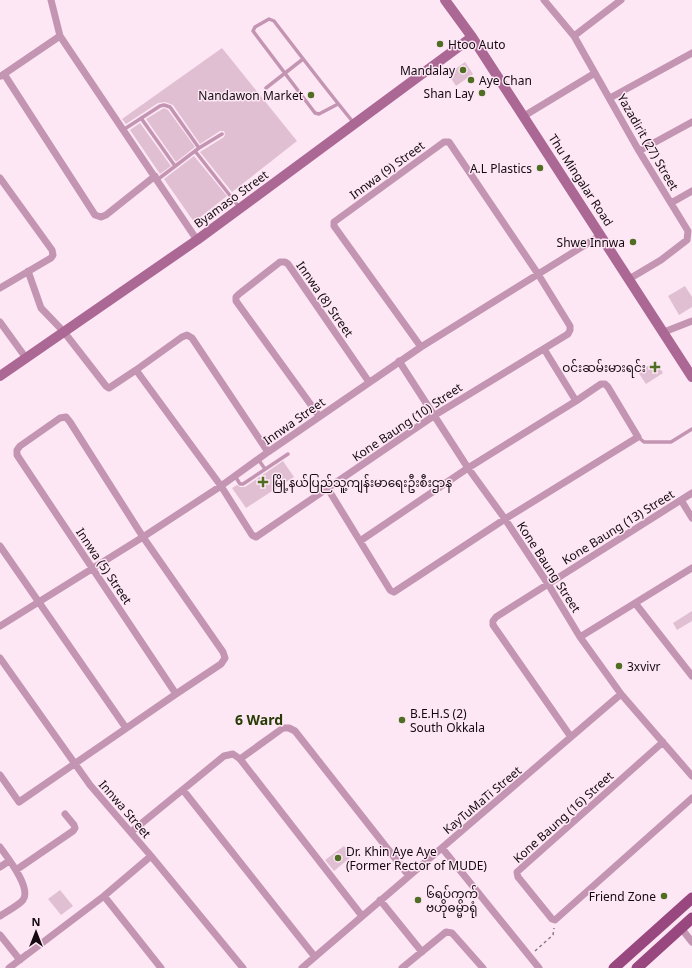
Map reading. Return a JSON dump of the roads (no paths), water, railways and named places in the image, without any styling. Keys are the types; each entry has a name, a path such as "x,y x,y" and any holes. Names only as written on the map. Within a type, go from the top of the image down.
{"main road":[{"name":"Thu Mingalar Road","path":"444,0 472,38 524,116 692,377"},
{"name":"Byamaso Street","path":"0,376 197,240 472,38"},
{"path":"614,968 692,898"},
{"path":"637,968 692,918"}],"street":[{"path":"51,0 60,36 197,240"},
{"name":"Yazadirit (27) Street","path":"544,0 574,36 639,151 688,231 687,240 661,260 629,279"},
{"path":"574,36 621,0"},
{"path":"60,36 2,75 95,215 101,217 106,215 156,178"},
{"path":"610,98 692,53"},
{"path":"524,116 595,72"},
{"path":"639,151 692,122"},
{"name":"Innwa (9) Street","path":"421,346 334,226 334,222 444,142 449,142 452,145 538,274"},
{"path":"0,178 52,250 53,255 51,258 0,288"},
{"path":"670,203 692,191"},
{"name":"Innwa Street","path":"0,626 143,537 221,486 421,346 601,235"},
{"name":"Innwa (8) Street","path":"320,416 236,301 236,297 239,294 280,262 288,264 369,382"},
{"path":"28,271 41,308 64,332 109,388 182,337 187,335 192,338 268,452"},
{"name":"Kone Baung (10) Street","path":"221,486 252,535 256,537 328,489 435,414 568,334 570,326 538,274"},
{"path":"664,332 692,321"},
{"path":"0,322 26,358"},
{"path":"544,349 576,401"},
{"name":"Kone Baung Street","path":"399,361 435,414 468,468 505,519 548,584 580,637 621,694 692,776"},
{"path":"136,370 221,486"},
{"path":"328,489 390,590 394,592 505,519 638,436 608,387 605,384 601,384 468,468 360,541"},
{"name":"Innwa (5) Street","path":"143,537 66,417 60,418 20,446 17,450 17,455 176,694"},
{"name":"Kone Baung (13) Street","path":"571,737 493,624 493,621 496,617 692,493"},
{"path":"681,500 692,518"},
{"path":"0,775 20,802 74,763 221,664 225,658 224,652 143,537"},
{"path":"0,546 126,728"},
{"path":"580,637 692,568"},
{"path":"635,603 692,676"},
{"name":"Innwa Street","path":"0,658 90,785 131,832 243,968"},
{"name":"KayTuMaTi Street","path":"302,968 621,694"},
{"path":"240,759 282,728 289,728 295,731 409,876"},
{"name":"Kone Baung (16) Street","path":"663,742 517,872 518,877 555,920 692,798"},
{"path":"131,832 224,756 233,754 240,759 362,916"},
{"path":"183,790 315,957"},
{"path":"16,870 73,831 74,825 65,814"},
{"path":"0,847 16,870 25,889 25,895 23,900 0,916"},
{"path":"442,848 539,968"},
{"path":"9,968 104,896 151,856"},
{"path":"0,867 9,861"},
{"path":"104,896 161,968"},
{"path":"380,900 422,952"},
{"path":"681,928 692,942"},
{"path":"402,968 446,932 452,933 482,968"},
{"path":"0,935 20,960"}],"lane":[{"path":"338,104 319,114 315,113 254,31 255,28 269,19 274,21 355,125"},
{"path":"266,88 303,59"},
{"path":"123,130 160,106 164,105 170,107 199,148"},
{"path":"141,118 175,166"},
{"path":"156,178 222,134"},
{"path":"195,151 240,208"},
{"path":"638,436 644,442 672,442 692,429"},
{"path":"235,476 240,484 243,484 288,454"},
{"path":"258,459 265,469"}],"place":[{"name":"Htoo Auto","path":"440,44"},
{"name":"Mandalay","path":"463,70"},
{"name":"Aye Chan","path":"471,80"},
{"name":"Shan Lay","path":"482,93"},
{"name":"Nandawon Market","path":"311,95"},
{"name":"A.L Plastics","path":"540,168"},
{"name":"Shwe Innwa","path":"633,242"},
{"name":"ဝင်းဆမ်းမားရင်း","path":"655,367"},
{"name":"မြို့နယ်ပြည်သူ့ကျန်းမာရေးဦးစီးဌာန","path":"263,482"},
{"name":"3xvivr","path":"619,666"},
{"name":"B.E.H.S (2) South Okkala","path":"402,720"},
{"name":"Dr. Khin Aye Aye (Former Rector of MUDE)","path":"338,858"},
{"name":"Friend Zone","path":"664,896"},
{"name":"၆ရပ်ကွက် ဗဟိုဓမ္မာရုံ","path":"418,900"}],"district":[{"name":"6 Ward","path":"259,719"}]}
